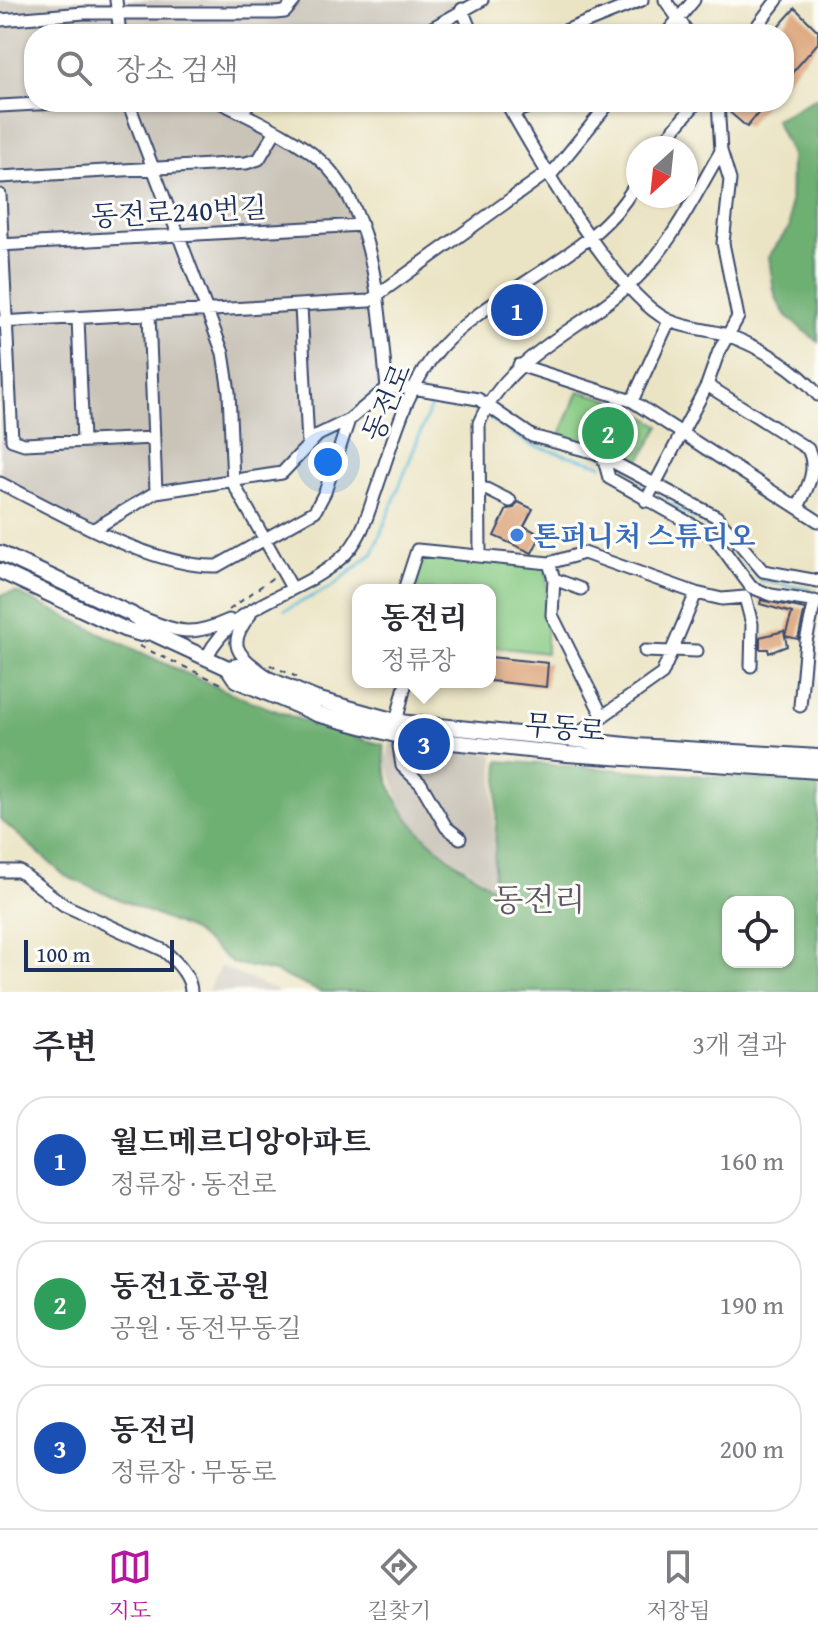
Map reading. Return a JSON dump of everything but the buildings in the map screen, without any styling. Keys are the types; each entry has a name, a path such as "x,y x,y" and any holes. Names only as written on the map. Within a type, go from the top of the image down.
{"main road":[{"name":"무동로","path":"0,553 131,614 147,625 150,632"},
{"name":"무동로","path":"0,571 124,629 141,634 150,632 228,668 236,680 306,710 403,737 567,754 818,771"},
{"name":"무동로","path":"228,668 237,666 358,713 399,722 569,740 818,757"}],"street":[{"path":"116,0 119,24"},
{"path":"0,20 61,13 275,13 285,12 295,0"},
{"path":"437,24 482,0"},
{"path":"582,24 642,0"},
{"path":"665,0 683,24"},
{"path":"674,24 694,0"},
{"path":"759,24 777,0"},
{"path":"462,9 468,24"},
{"path":"0,106 24,105"},
{"path":"131,112 226,366 233,483 292,588"},
{"path":"512,112 548,175 628,287 669,321 727,335 795,371 818,395"},
{"path":"668,136 689,112"},
{"path":"646,501 707,385 727,335 738,317 723,243 730,180 721,151 719,112"},
{"path":"241,113 275,132 331,171 352,199 362,225 376,299 387,388"},
{"path":"3,322 376,299 548,175 601,113"},
{"path":"0,177 254,161 275,132"},
{"path":"480,556 479,423 488,405 519,365 628,287 672,237 721,151"},
{"path":"0,195 4,394 14,443 154,438"},
{"name":"동전로","path":"206,658 224,628 340,559 358,537 413,388 442,347 468,323 613,218 626,198"},
{"name":"동전로240번길","path":"1,245 362,225"},
{"path":"301,306 308,444"},
{"path":"149,314 156,492"},
{"path":"78,318 83,441"},
{"path":"632,401 669,321"},
{"path":"519,365 632,401 818,521"},
{"path":"707,385 808,449 814,458 816,471 798,507"},
{"path":"94,529 156,492 233,483 282,473 308,444 330,427 349,420 387,388 413,388 465,396 488,405 532,436 599,454 717,517 763,571 818,581"},
{"path":"0,483 94,529 157,555 217,566 308,516 320,504 349,420"},
{"path":"599,454 609,478 714,537 748,592 752,624 751,666"},
{"path":"480,490 486,489 510,501"},
{"path":"406,584 417,550 549,563 584,553 696,593 722,599 748,592 787,598 816,598 806,641 800,706"},
{"path":"549,563 554,579 552,615 603,717"},
{"path":"554,579 581,589"},
{"path":"569,740 662,674 696,593"},
{"path":"131,614 189,634 209,629 255,608"},
{"path":"255,608 238,633 237,648 241,657 277,683"},
{"path":"645,651 697,651"},
{"path":"398,714 404,688"},
{"path":"399,746 402,766 421,784 446,827 460,838"},
{"path":"0,871 19,871 64,905 163,950 175,959 192,986 191,992"}],"path":[{"path":"228,611 275,577 276,569"},
{"path":"129,642 227,686"},
{"path":"263,662 302,679"}],"shaded area":[{"path":"0,0 482,0 439,24 24,24 24,112 241,112 319,159 359,214 387,388 330,427 286,469 170,488 94,529 0,483"},
{"path":"390,743 494,754 493,886 432,843 404,813 386,761"},
{"path":"220,966 279,992 208,992"}],"green space":[{"path":"818,97 818,342 780,306 773,287 769,256 790,226 791,154 775,120"},
{"path":"579,391 625,404 660,426 634,470 602,449 558,439"},
{"path":"419,552 547,564 546,653 496,647 496,584 409,584"},
{"path":"15,592 242,698 336,732 384,745 386,770 404,812 435,846 493,888 499,761 818,784 818,992 321,992 275,972 232,963 193,931 65,876 0,819 0,595"}],"waterway":[{"path":"285,610 333,586 373,553 435,401 478,410"},
{"path":"490,419 531,445 602,465"},
{"path":"611,472 643,490"},
{"path":"656,497 720,532 762,581 811,590"}],"place":[{"name":"월드메르디앙아파트","path":"517,310"},
{"name":"동전1호공원","path":"608,433"},
{"name":"톤퍼니처 스튜디오","path":"517,535"},
{"name":"동전리","path":"424,744"}],"district":[{"name":"동전리","path":"539,899"}]}
